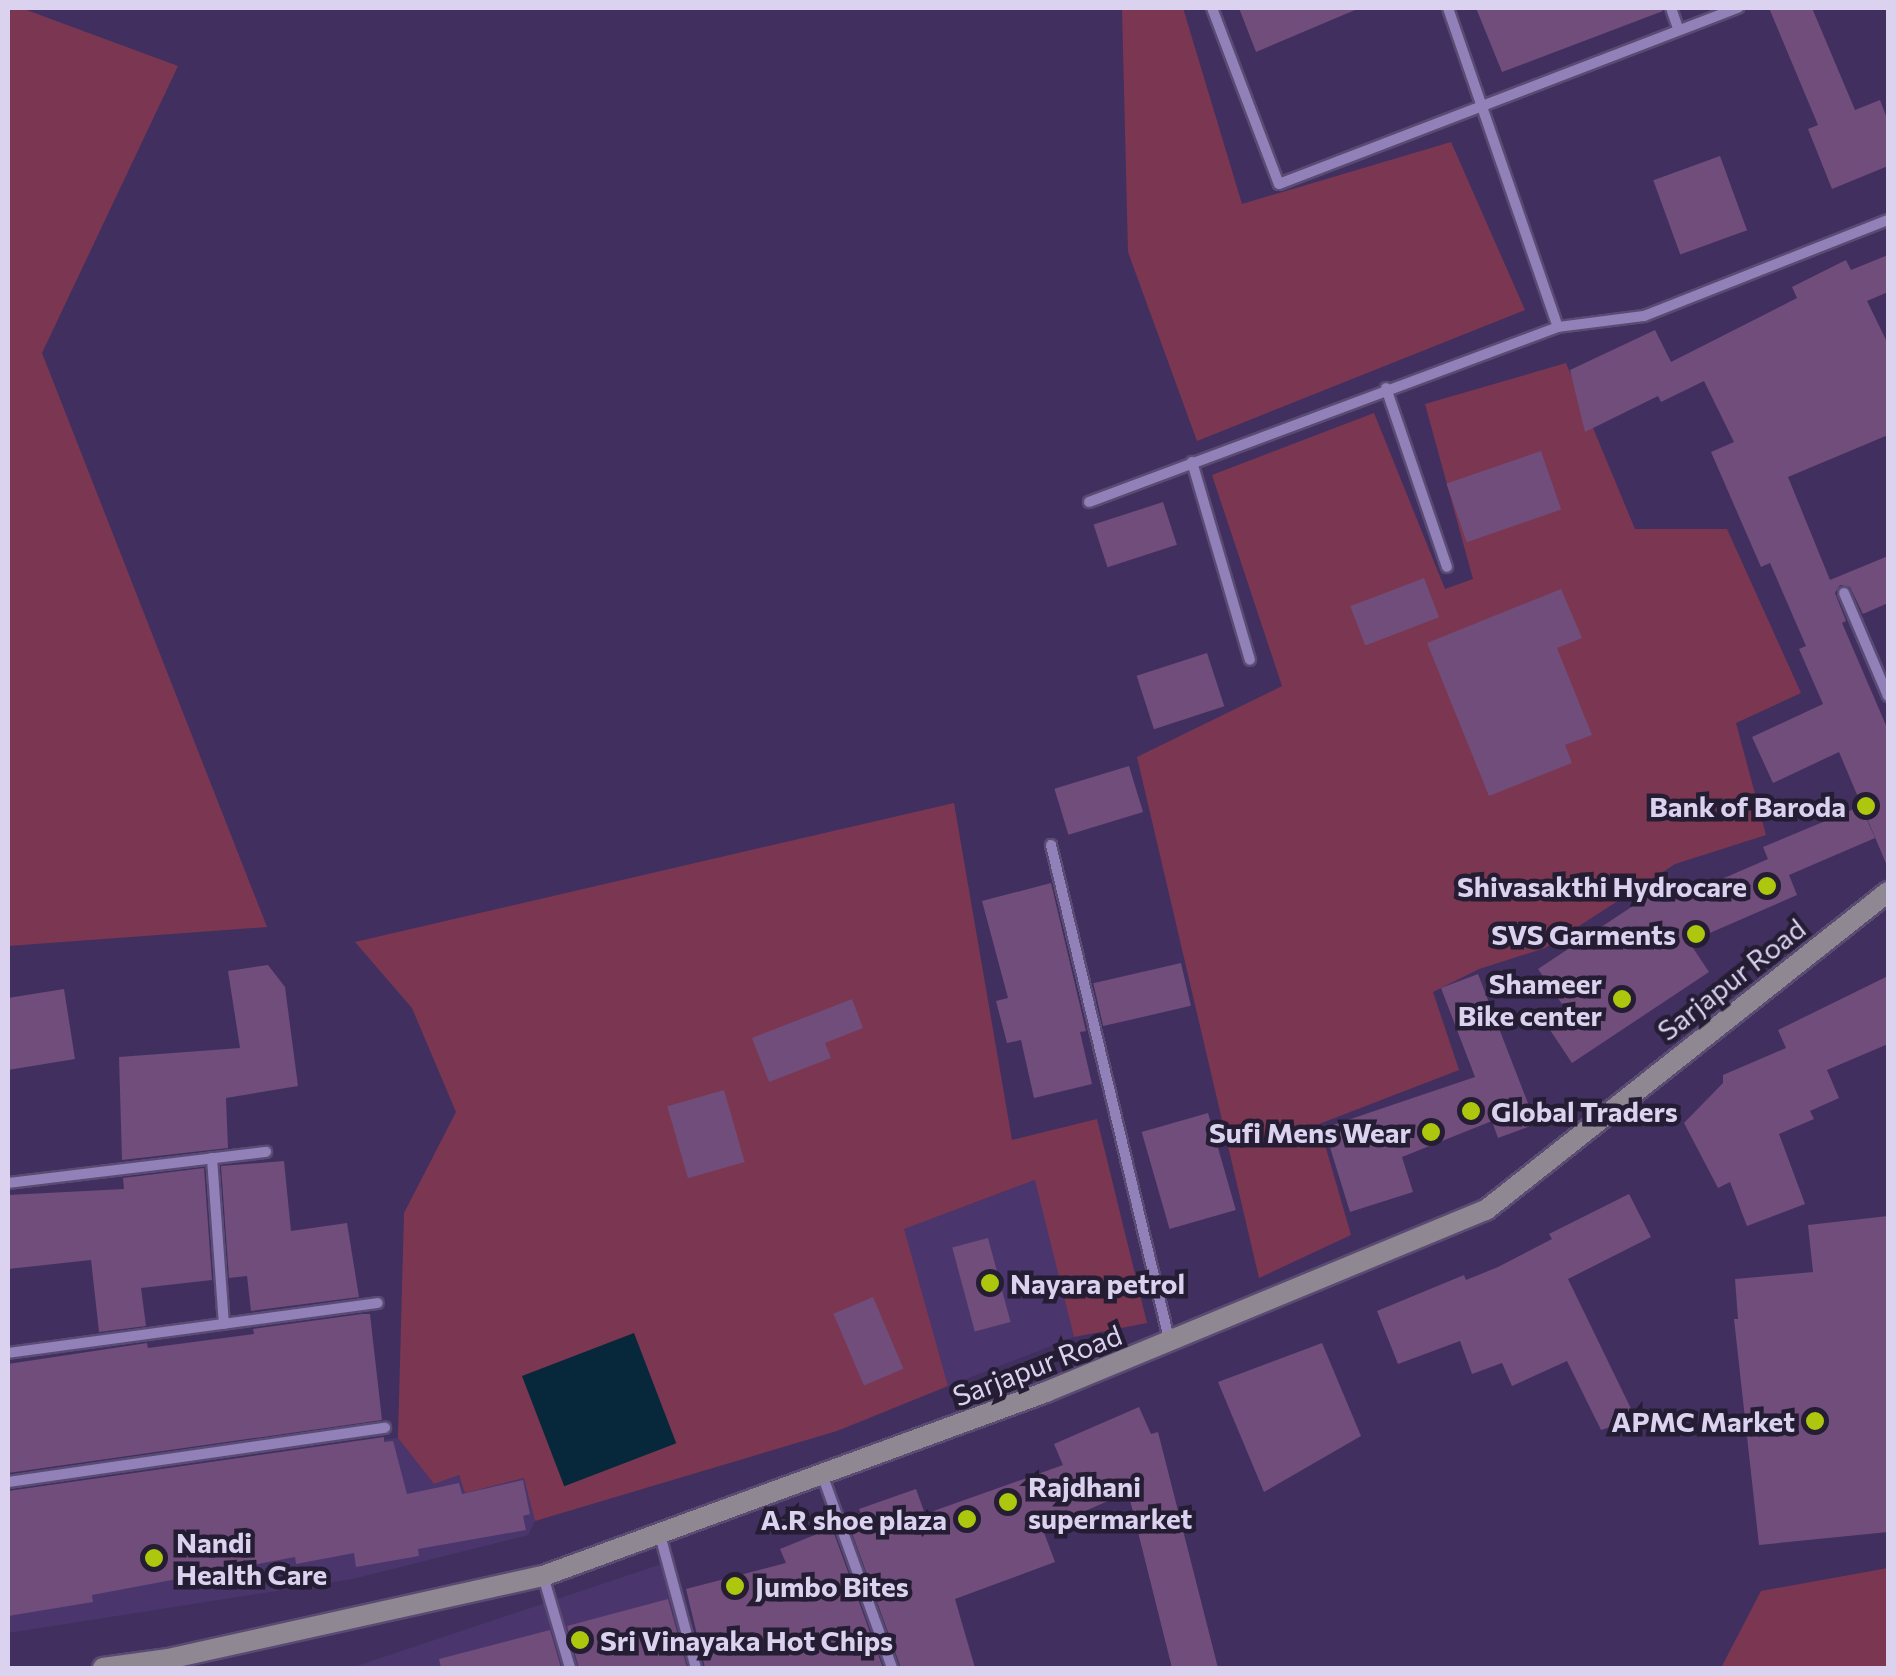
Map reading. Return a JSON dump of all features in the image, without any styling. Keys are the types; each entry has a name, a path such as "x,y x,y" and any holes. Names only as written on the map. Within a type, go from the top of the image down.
{"main road":[{"name":"Sarjapur Road","path":"103,1668 165,1664 543,1576 823,1477 1170,1343 1486,1210 1888,892"}],"street":[{"path":"1212,8 1279,184 1738,8"},
{"path":"1448,8 1558,327"},
{"path":"1671,8 1678,28"},
{"path":"1089,502 1558,327 1644,316 1888,220"},
{"path":"1386,388 1447,567"},
{"path":"1192,462 1250,660"},
{"path":"1844,592 1888,696"},
{"path":"1051,845 1170,1343"},
{"path":"8,1183 266,1152"},
{"path":"212,1158 224,1324"},
{"path":"8,1353 378,1303"},
{"path":"8,1482 385,1428"},
{"path":"823,1477 892,1668"},
{"path":"660,1535 696,1668"},
{"path":"543,1576 570,1668"}],"shaded area":[{"path":"8,8 21,8 178,66 42,353 267,927 8,946"},
{"path":"1122,8 1183,8 1242,204 1451,142 1525,310 1197,441 1128,252"},
{"path":"1566,363 1635,529 1727,529 1801,693 1736,723 1766,835 1675,864 1545,948 1479,969 1433,992 1459,1070 1319,1124 1351,1235 1259,1278 1137,757 1282,686 1212,475 1374,413 1445,589 1473,579 1425,404"},
{"path":"954,803 1012,1140 1097,1119 1147,1323 1074,1337 1035,1180 904,1229 948,1386 837,1431 535,1521 524,1478 465,1493 459,1475 434,1484 398,1438 404,1213 456,1112 412,1008 355,942"},
{"name":"Nayara petrol","path":"1036,1180 1074,1337 948,1386 903,1229"},
{"path":"398,1438 434,1484 459,1475 465,1492 525,1478 535,1521 528,1535 352,1579 8,1633 8,1491"},
{"path":"662,1564 688,1668 351,1668"},
{"path":"1888,1568 1888,1668 1721,1668 1761,1591"}],"water":[{"path":"634,1333 676,1443 564,1486 522,1376"}],"building":[{"path":"1239,8 1355,8 1355,10 1256,52"},
{"path":"1476,8 1662,8 1663,11 1502,72"},
{"path":"1769,8 1812,8 1855,110 1880,100 1888,121 1888,166 1832,189 1808,129 1818,125"},
{"path":"1720,156 1747,230 1680,255 1653,180"},
{"path":"1888,255 1888,292 1867,301 1888,344 1888,435 1788,477 1830,580 1888,556 1888,603 1863,614 1850,587 1840,585 1835,593 1846,621 1842,623 1888,730 1888,868 1839,752 1773,783 1752,737 1823,704 1799,649 1806,646 1770,563 1761,567 1711,452 1734,442 1704,381 1661,402 1658,396 1585,432 1570,370 1655,330 1671,362 1797,298 1792,287 1846,260 1851,270"},
{"path":"1541,451 1561,510 1467,542 1446,484"},
{"path":"1163,502 1177,545 1107,567 1094,525"},
{"path":"1424,578 1439,617 1365,646 1350,606"},
{"path":"1561,589 1582,638 1557,648 1592,735 1565,745 1572,763 1489,796 1427,643"},
{"path":"1207,653 1224,706 1154,729 1137,676"},
{"path":"1129,766 1143,812 1068,835 1054,789"},
{"path":"1861,806 1875,838 1789,875 1797,895 1689,942 1709,972 1572,1063 1544,1021 1564,1007 1538,969 1660,888 1669,902 1768,859 1763,847"},
{"path":"1051,883 1086,1031 1080,1032 1092,1084 1034,1098 1021,1040 1007,1043 996,1001 1008,998 982,901"},
{"path":"1181,963 1191,1006 1103,1026 1093,983"},
{"path":"268,965 285,987 298,1086 226,1098 228,1148 122,1160 119,1057 240,1048 228,971"},
{"path":"1478,974 1536,1124 1498,1138 1492,1121 1402,1157 1413,1192 1350,1212 1324,1128 1475,1077 1441,988"},
{"path":"1888,976 1888,1044 1827,1070 1839,1098 1810,1111 1814,1119 1779,1134 1805,1204 1747,1226 1730,1182 1718,1188 1684,1123 1723,1083 1723,1075 1786,1048 1778,1030"},
{"path":"64,989 75,1059 8,1070 8,998"},
{"path":"852,999 863,1028 825,1043 831,1058 769,1082 752,1038"},
{"path":"724,1090 745,1162 688,1178 667,1106"},
{"path":"1208,1113 1236,1210 1170,1229 1142,1132"},
{"path":"284,1161 291,1231 347,1223 359,1297 251,1311 247,1276 229,1278 221,1166"},
{"path":"204,1168 212,1280 141,1288 146,1326 99,1332 91,1260 8,1269 8,1195 124,1189 123,1178"},
{"path":"1629,1194 1651,1237 1568,1279 1636,1419 1601,1430 1567,1361 1512,1386 1502,1363 1472,1374 1460,1341 1398,1364 1377,1311 1464,1275 1466,1280 1498,1267 1552,1239 1549,1234"},
{"name":"APMC Market","path":"1888,1216 1888,1532 1759,1545 1734,1319 1738,1319 1735,1279 1813,1272 1808,1225"},
{"path":"988,1238 1011,1322 975,1332 952,1248"},
{"path":"873,1297 903,1369 864,1386 833,1314"},
{"path":"370,1314 382,1420 8,1473 8,1364 147,1343 148,1348 254,1334 253,1329"},
{"path":"1322,1343 1361,1436 1264,1492 1218,1382"},
{"path":"1139,1407 1151,1434 1158,1432 1218,1668 1172,1668 1128,1492 1043,1530 1055,1562 955,1599 975,1668 901,1668 848,1522 862,1516 859,1509 916,1489 925,1514 1063,1465 1054,1444"},
{"path":"384,1437 384,1442 393,1441 407,1494 459,1483 462,1494 523,1480 530,1514 523,1516 526,1530 418,1549 419,1556 356,1567 354,1553 296,1564 295,1557 92,1595 93,1602 8,1616 8,1491"},
{"path":"832,1528 883,1668 705,1668 686,1589 786,1563 780,1549"},
{"path":"668,1599 687,1668 579,1668 567,1626"},
{"path":"550,1630 561,1668 441,1668 439,1659"}],"place":[{"name":"Bank of Baroda","path":"1866,806"},
{"name":"Shivasakthi Hydrocare","path":"1767,886"},
{"name":"SVS Garments","path":"1696,934"},
{"name":"Shameer Bike center","path":"1622,999"},
{"name":"Global Traders","path":"1471,1111"},
{"name":"Sufi Mens Wear","path":"1431,1132"},
{"name":"Nayara petrol","path":"990,1283"},
{"name":"APMC Market","path":"1815,1421"},
{"name":"Rajdhani supermarket","path":"1008,1502"},
{"name":"A.R shoe plaza","path":"967,1519"},
{"name":"Nandi Health Care","path":"154,1558"},
{"name":"Jumbo Bites","path":"735,1586"},
{"name":"Sri Vinayaka Hot Chips","path":"580,1640"}]}
